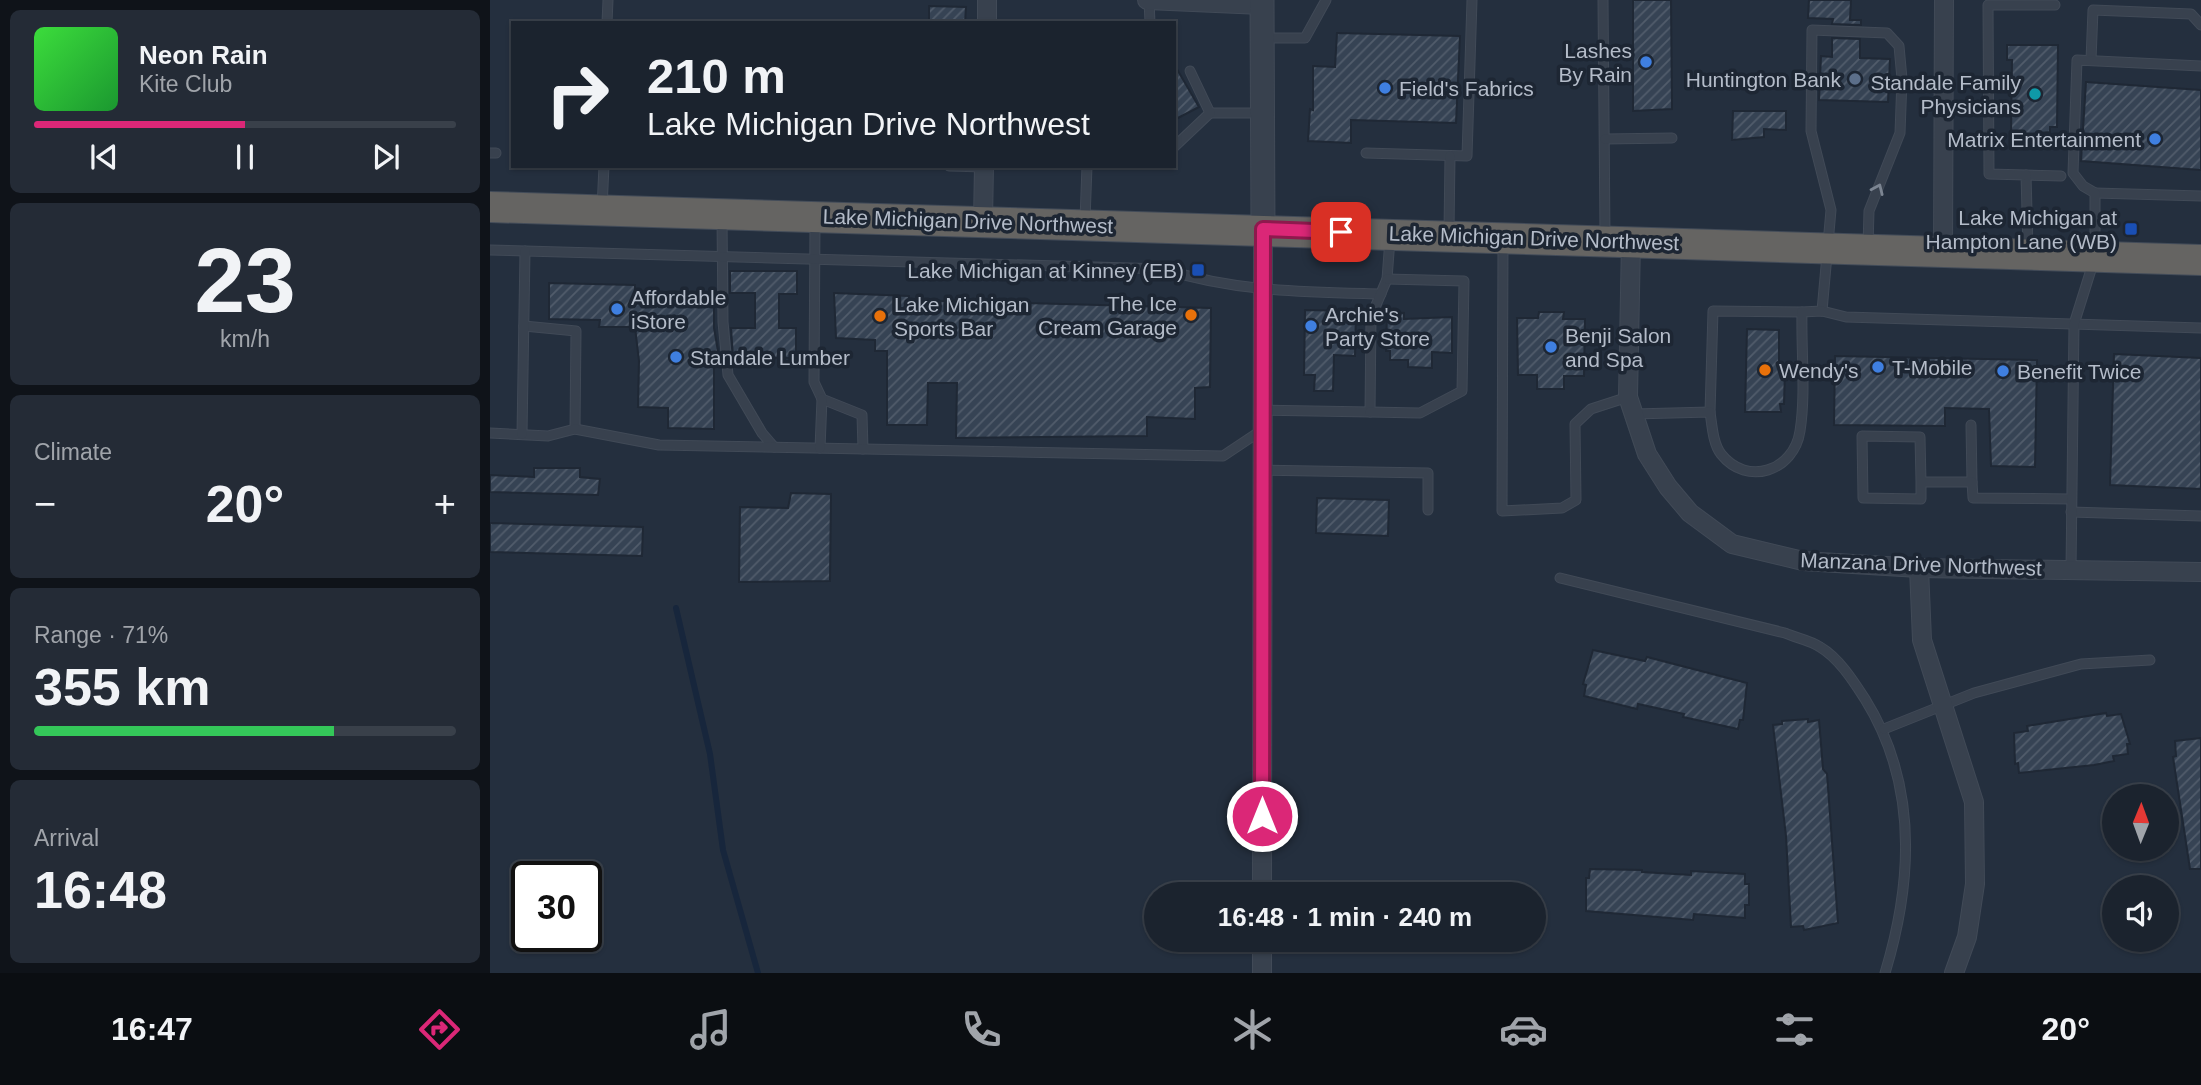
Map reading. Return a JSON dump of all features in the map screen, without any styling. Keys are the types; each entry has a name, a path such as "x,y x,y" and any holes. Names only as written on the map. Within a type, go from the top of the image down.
{"highway":[{"name":"Lake Michigan Drive Northwest","path":"490,207 2201,260"}],"street":[{"path":"987,21 988,0"},
{"path":"1149,0 1262,2 1262,882"},
{"path":"1943,251 1944,0"},
{"path":"983,221 984,168"},
{"name":"Manzana Drive Northwest","path":"1618,241 1631,406 1647,454 1668,487 1690,513 1732,544 1802,561 1919,568 2201,572"},
{"path":"1919,568 1922,640 1974,802 1975,884 1967,937 1954,973"},
{"path":"1262,952 1262,973"}],"lane":[{"path":"607,21 608,0"},
{"path":"1149,0 1150,21"},
{"path":"1263,38 1306,38 1326,0"},
{"path":"1366,153 1467,156 1472,0"},
{"path":"1603,0 1605,139 1618,241"},
{"path":"2055,5 1988,5 1989,174 2061,176"},
{"path":"2091,60 2093,10 2192,14 2201,25"},
{"path":"1822,312 1831,210 1811,131 1812,30 1887,33 1899,46 1902,79 1900,133 1869,211 1868,248"},
{"path":"2201,66 2077,60 2073,173 2083,186 2095,193 2201,196"},
{"path":"1190,71 1210,113"},
{"path":"1176,145 1210,113 1263,113"},
{"path":"1605,139 1672,138"},
{"path":"1449,235 1450,156"},
{"path":"602,209 604,168"},
{"path":"1085,224 1087,168"},
{"path":"2026,175 2027,255"},
{"path":"2071,570 2074,324 2095,257 2095,193"},
{"path":"722,213 721,257 729,374 762,433 774,447"},
{"path":"816,216 813,259 814,382 822,399 820,449"},
{"path":"1370,412 1371,317 1387,279 1390,233"},
{"path":"1503,237 1502,511 1562,508 1576,500 1575,424 1591,408 1631,406 1710,412"},
{"path":"490,250 1164,269 1201,281 1263,291 1381,294"},
{"path":"522,434 526,251"},
{"path":"1263,410 1420,413 1462,391 1464,281 1387,279"},
{"path":"1802,312 1800,433 1785,461 1768,472 1731,465 1718,451 1710,412 1713,311 1822,312 1846,317 2201,328"},
{"path":"524,326 576,331 575,429"},
{"path":"822,399 862,415 863,449"},
{"path":"1971,425 1973,498 2071,499"},
{"path":"490,433 548,436 575,429 659,445 1223,456 1263,430"},
{"path":"1863,436 1920,437 1921,482 1921,499 1863,498 1863,436"},
{"path":"1263,470 1428,473 1428,510"},
{"path":"1921,482 1972,482"},
{"path":"2071,512 2201,516"},
{"path":"1560,578 1774,631 1821,647 1852,678 1884,729 1899,778 1907,828 1906,881 1896,939 1885,973"},
{"path":"1884,729 1974,693 2081,664 2150,660"}],"building":[{"path":"1633,0 1671,0 1672,109 1633,111"},
{"path":"1809,0 1851,0 1850,20 1861,20 1861,25 1832,24 1833,19 1808,18"},
{"path":"929,6 966,7 965,21 929,21"},
{"name":"Field's Fabrics","path":"1337,33 1460,36 1456,123 1351,120 1351,143 1308,141 1310,109 1313,110 1313,66 1335,67"},
{"path":"1832,38 1860,39 1860,58 1890,59 1888,102 1819,100 1821,56 1832,57"},
{"name":"Standale Family Physicians","path":"2007,45 2058,45 2057,127 2050,127 2050,132 2011,136 2012,60 2007,60"},
{"path":"1176,67 1199,107 1176,119"},
{"path":"2086,82 2201,90 2201,170 2081,161"},
{"path":"1733,111 1786,111 1786,130 1764,129 1764,137 1732,140"},
{"path":"730,271 797,271 797,294 779,294 779,328 796,328 796,358 733,357 731,328 755,328 755,293 730,293"},
{"name":"Standale Lumber","path":"549,283 635,285 635,291 714,294 714,328 719,357 714,357 714,429 668,428 668,408 638,407 639,361 635,327 599,327 600,320 549,319"},
{"path":"834,293 909,296 909,300 1211,308 1210,387 1195,388 1195,419 1147,417 1147,436 956,438 957,383 928,383 927,425 887,425 887,351 875,351 875,340 836,338"},
{"path":"1305,310 1356,311 1355,356 1334,355 1333,391 1314,391 1315,375 1304,375"},
{"path":"1387,312 1404,313 1404,319 1452,317 1452,353 1432,352 1432,368 1408,367 1408,360 1390,360 1390,351 1386,351"},
{"name":"Benji Salon and Spa","path":"1539,312 1564,312 1563,319 1585,319 1584,376 1564,376 1564,389 1537,389 1537,375 1518,375 1517,318 1538,318"},
{"name":"Wendy's","path":"1747,329 1779,330 1779,369 1785,370 1784,404 1780,404 1781,412 1745,412"},
{"path":"2114,354 2201,358 2201,489 2110,485"},
{"path":"1835,356 2037,360 2035,467 1991,466 1989,409 1945,408 1945,426 1834,425"},
{"path":"534,468 580,468 580,477 600,479 598,495 490,492 490,475 534,477"},
{"path":"791,493 831,494 830,581 739,582 740,507 788,508"},
{"path":"1317,498 1389,500 1388,536 1316,533"},
{"path":"490,523 643,527 642,556 490,552"},
{"path":"1593,650 1645,661 1647,657 1747,683 1743,720 1740,720 1738,729 1638,704 1637,709 1584,696 1586,685 1583,684"},
{"path":"2106,713 2107,716 2121,714 2130,744 2127,744 2128,754 2113,756 2114,761 2094,765 2019,773 2018,763 2015,764 2014,733 2028,731 2027,726"},
{"path":"1808,719 1808,722 1819,720 1823,769 1827,774 1838,923 1804,930 1803,926 1791,927 1786,836 1773,725 1782,724 1782,721"},
{"path":"2201,738 2201,869 2190,869 2173,757 2176,756 2175,741"},
{"path":"1590,869 1691,875 1691,871 1745,874 1745,884 1749,884 1749,905 1745,905 1745,918 1694,914 1693,920 1586,911 1586,878 1589,878"}],"waterway":[{"path":"676,608 710,754 723,850 758,973"}],"place":[{"name":"Lashes By Rain","path":"1646,62"},
{"name":"Huntington Bank","path":"1855,79"},
{"name":"Field's Fabrics","path":"1385,88"},
{"name":"Standale Family Physicians","path":"2035,94"},
{"name":"Matrix Entertainment","path":"2155,139"},
{"name":"Lake Michigan at Hampton Lane (WB)","path":"2131,229"},
{"name":"Lake Michigan at Kinney (EB)","path":"1198,270"},
{"name":"Affordable iStore","path":"617,309"},
{"name":"The Ice Cream Garage","path":"1191,315"},
{"name":"Lake Michigan Sports Bar","path":"880,316"},
{"name":"Archie's Party Store","path":"1311,326"},
{"name":"Benji Salon and Spa","path":"1551,347"},
{"name":"Standale Lumber","path":"676,357"},
{"name":"T-Mobile","path":"1878,367"},
{"name":"Wendy's","path":"1765,370"},
{"name":"Benefit Twice","path":"2003,371"}],"route":[{"path":"1262,816 1263,229 1341,232"}]}
